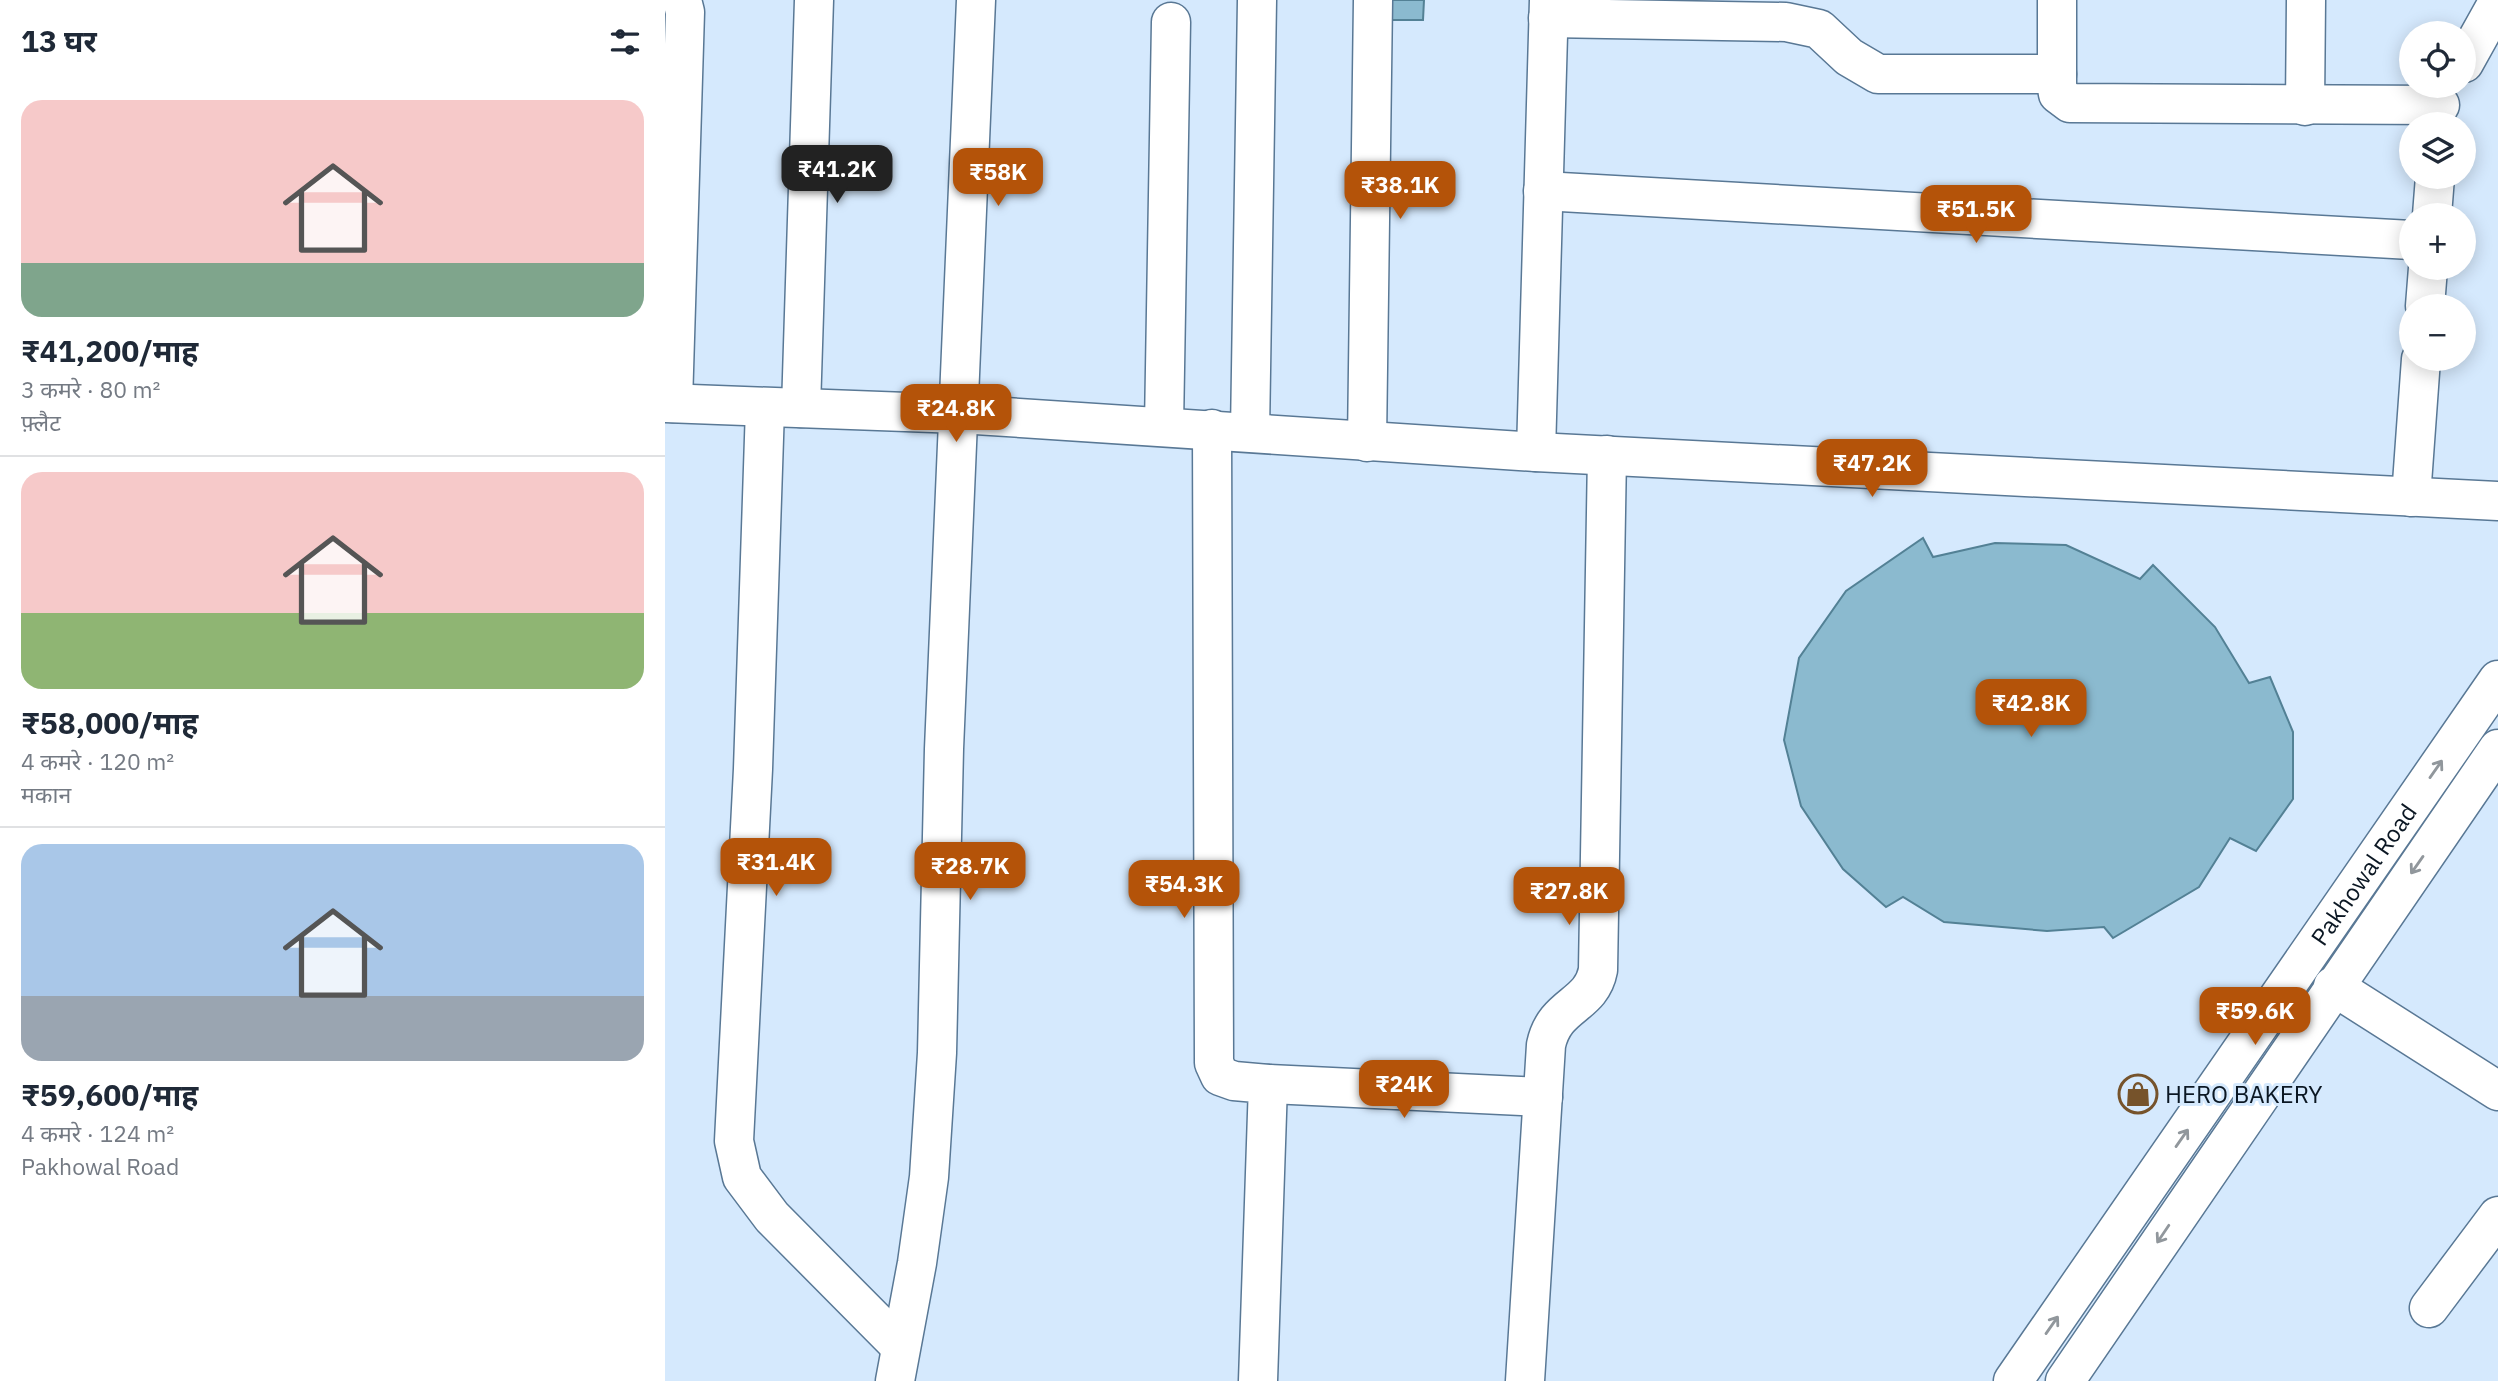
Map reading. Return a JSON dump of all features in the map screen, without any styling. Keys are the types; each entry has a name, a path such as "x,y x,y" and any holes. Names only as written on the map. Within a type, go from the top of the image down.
{"street":[{"path":"682,0 685,12 669,403 960,414 1536,452 2498,501"},
{"path":"814,0 753,769 734,1141 742,1177 772,1217 897,1363"},
{"path":"897,1363 917,1263 927,1189 936,1066 944,749 976,0"},
{"path":"1249,432 1257,0"},
{"path":"1367,442 1373,0"},
{"path":"2057,0 2058,93 2070,103 2443,105"},
{"path":"2305,106 2306,0"},
{"path":"2476,41 2498,2"},
{"path":"1536,452 1549,9 1786,22 1819,29 1849,57 1878,74 2057,74"},
{"path":"1164,426 1171,22"},
{"path":"1543,191 2399,239"},
{"path":"2411,497 2420,371"},
{"path":"1212,429 1214,1063 1220,1076 1234,1081 1268,1084 1543,1097"},
{"path":"1525,1381 1546,1045 1551,1026 1562,1012 1590,992 1598,970 1607,455"},
{"name":"Pakhowal Road","path":"2013,1381 2498,680"},
{"name":"Pakhowal Road","path":"2065,1381 2333,986 2498,749"},
{"path":"2333,986 2498,1091"},
{"path":"1258,1381 1268,1084"},
{"path":"2429,1308 2498,1216"}],"building":[{"path":"1380,0 1424,0 1423,20 1380,20"},
{"path":"1923,538 1933,557 1995,543 2066,545 2140,579 2153,565 2215,627 2249,683 2270,677 2293,732 2293,799 2256,851 2230,838 2199,887 2113,938 2104,927 2047,931 1944,922 1903,897 1886,907 1843,869 1801,806 1784,740 1799,658 1846,591"}],"place":[{"name":"HERO BAKERY","path":"2138,1094"}]}
